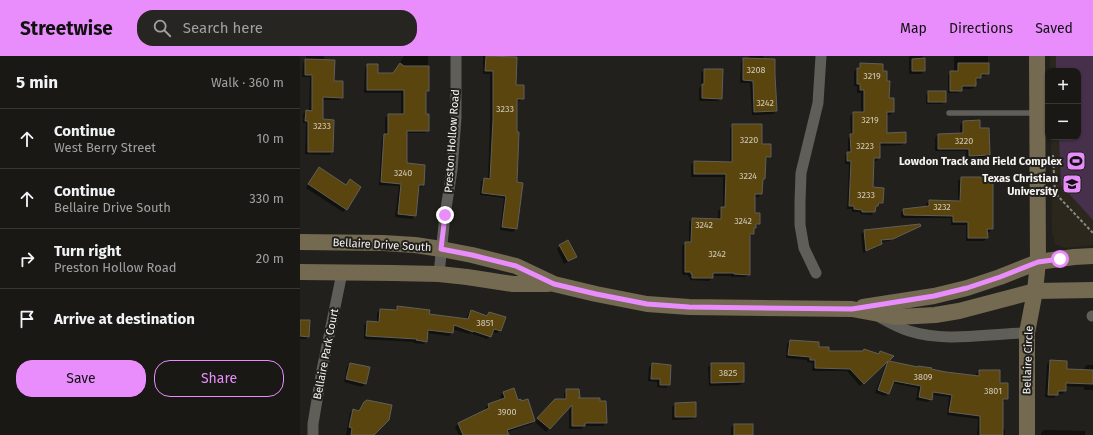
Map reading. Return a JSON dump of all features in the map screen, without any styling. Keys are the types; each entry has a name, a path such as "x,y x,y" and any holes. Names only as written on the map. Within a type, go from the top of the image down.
{"main road":[{"name":"Bellaire Circle","path":"1027,435 1027,333 1035,291 1038,262 1037,56"},
{"name":"Bellaire Drive South","path":"300,242 383,243 415,245 441,249 516,266 554,284 596,294 647,304 689,307 852,309 934,296 967,288 1038,262 1093,256"},
{"name":"Bellaire Drive South","path":"300,272 439,274 513,284 554,284"},
{"name":"Bellaire Drive South","path":"852,309 895,317 935,315 959,311 1035,291 1093,290"}],"street":[{"name":"Preston Hollow Road","path":"439,274 456,118 456,56"},
{"path":"816,273 804,248 800,225 800,202 801,174 818,103 821,56"},
{"name":"Bellaire Park Court","path":"313,435 313,424 322,370 342,273"},
{"name":"Bellaire Drive South","path":"870,313 899,328 936,337 966,337 1027,333"}],"lane":[{"path":"949,113 1038,113"}],"path":[{"path":"1052,150 1055,193 1093,233"}],"shaded area":[{"name":"Texas Christian University","path":"1050,56 1093,56 1093,245 1065,248 1055,244 1052,231 1051,140 1081,140 1081,68 1050,68"},
{"name":"Lowdon Track and Field Complex","path":"1056,56 1093,56 1093,220 1061,185 1059,140 1081,140 1081,68 1056,68"}],"building":[{"path":"486,56 517,57 516,85 524,85 524,99 517,99 517,132 519,132 517,182 523,183 517,229 502,227 506,196 482,193 484,178 490,179 493,120 493,71 485,71"},
{"path":"743,58 775,59 777,111 754,112 753,81 743,80"},
{"path":"925,58 925,71 912,71 912,59"},
{"path":"305,59 335,60 334,81 343,81 343,98 323,97 323,119 334,120 333,152 308,152 308,121 305,121 306,110 312,111 312,75 305,75"},
{"path":"400,63 404,66 429,66 429,91 426,91 426,114 429,114 429,131 407,131 407,163 425,165 424,185 419,185 416,216 398,214 401,184 381,182 384,134 388,134 388,114 404,114 404,90 367,90 367,64 378,64 378,73 393,73"},
{"path":"860,63 883,64 883,71 887,71 887,81 890,81 889,98 894,98 894,112 887,112 887,133 906,132 906,143 880,143 880,158 874,158 873,187 884,188 883,203 879,203 878,206 876,206 875,212 862,212 862,210 854,209 854,206 849,206 851,161 847,161 847,152 851,152 850,134 853,134 853,112 864,112 864,90 860,90 860,84 857,84 857,68 860,68"},
{"path":"958,63 989,63 989,74 981,74 981,78 976,78 976,86 962,86 962,91 950,91 950,71 958,71"},
{"path":"704,69 723,69 722,99 702,98"},
{"path":"928,91 946,91 946,102 928,102"},
{"path":"980,120 980,128 989,128 990,155 969,156 969,149 938,149 938,134 963,133 963,121"},
{"path":"732,124 762,124 762,144 771,144 771,157 766,157 765,179 763,179 762,194 755,194 755,213 760,213 760,224 756,224 754,234 750,234 750,275 713,273 713,278 692,278 691,272 685,272 685,242 691,242 692,218 721,219 721,207 725,207 726,174 694,174 694,161 732,162"},
{"path":"319,167 346,185 350,179 361,187 347,210 308,184"},
{"path":"961,177 993,177 993,229 987,229 988,238 968,238 968,222 953,222 953,216 904,215 903,209 929,206 929,200 960,201"},
{"path":"920,224 921,226 893,239 881,240 882,244 866,251 864,230"},
{"path":"568,240 577,257 568,261 559,245"},
{"path":"397,306 430,310 429,314 468,319 471,310 487,316 489,312 506,317 501,331 494,329 491,337 454,325 453,333 428,330 427,342 416,340 417,339 366,336 367,321 379,322 380,309 397,310"},
{"path":"300,320 310,320 309,337 300,336"},
{"path":"790,340 819,342 819,347 829,347 829,351 863,351 864,349 879,354 880,351 894,356 889,361 918,367 932,368 931,369 946,372 979,376 979,370 1000,370 1000,383 1008,383 1008,399 1003,399 1003,435 980,435 980,416 949,412 952,395 933,392 932,400 919,397 921,386 894,381 889,394 878,390 888,361 864,384 850,369 815,368 815,360 810,360 810,357 788,355"},
{"path":"1050,360 1067,361 1067,369 1093,370 1093,384 1066,383 1066,391 1058,391 1058,395 1048,395"},
{"path":"350,363 370,367 366,384 346,379"},
{"path":"652,363 671,365 670,385 660,385 660,379 651,379"},
{"path":"711,363 744,363 744,382 711,383"},
{"path":"514,388 518,400 521,399 521,401 528,399 535,421 507,430 509,435 463,435 458,423 489,408 488,404 505,398 503,392"},
{"path":"566,389 579,389 580,397 578,398 600,398 600,401 606,401 607,423 585,423 585,426 572,426 572,405 550,429 537,418 555,399 566,399"},
{"path":"367,400 392,405 389,420 374,435 351,435 352,428 349,427 353,409 359,411 364,402"},
{"path":"696,402 696,417 675,417 675,403"},
{"path":"734,424 753,424 753,435 734,435"}],"place":[{"name":"Lowdon Track and Field Complex","path":"1076,161"},
{"name":"Texas Christian University","path":"1072,184"}],"route":[{"path":"445,215 441,249 516,266 554,284 647,304 689,307 852,309 934,296 967,288 1038,262 1060,259"}]}
